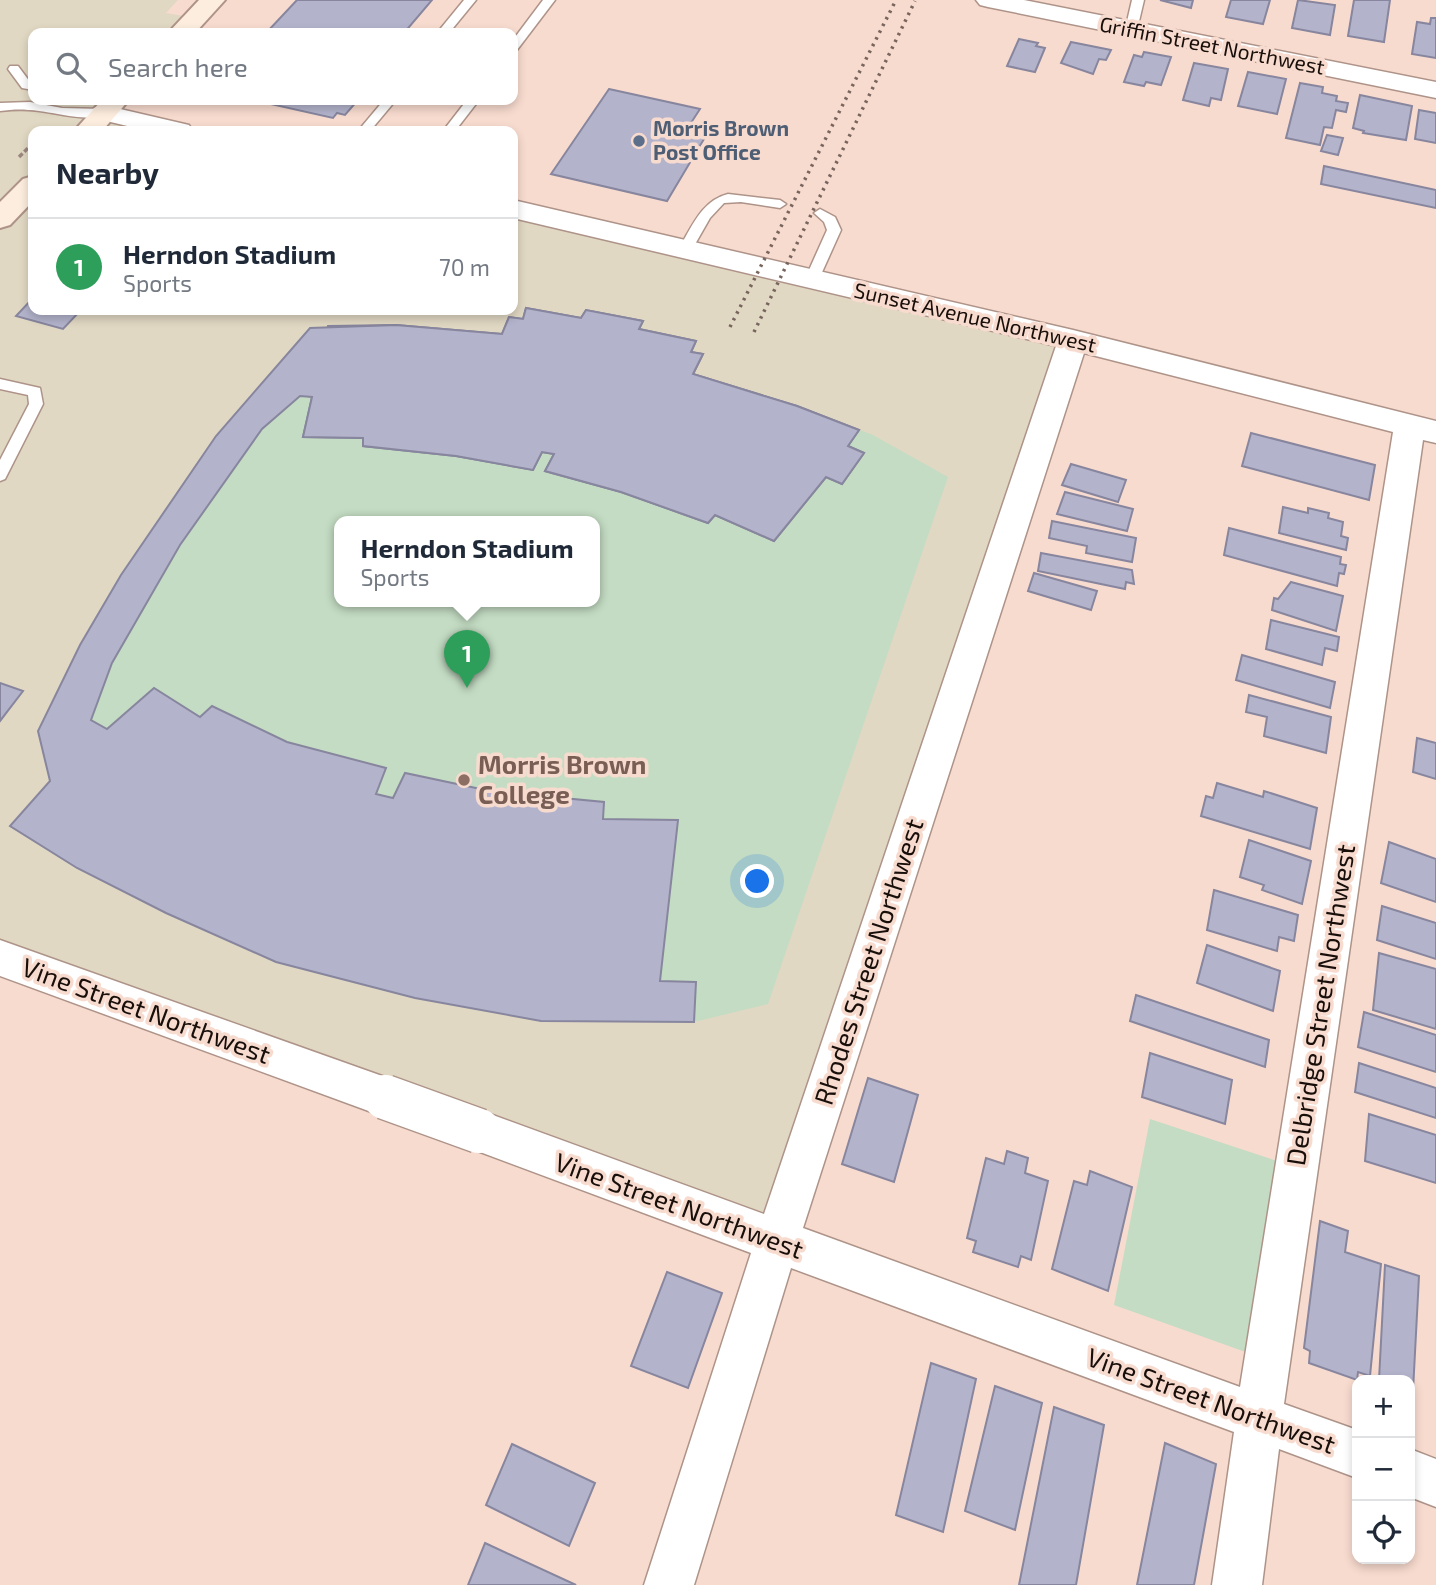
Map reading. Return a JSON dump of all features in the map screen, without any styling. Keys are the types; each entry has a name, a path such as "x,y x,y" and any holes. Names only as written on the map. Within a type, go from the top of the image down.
{"main road":[{"path":"186,28 213,0"},
{"path":"0,219 28,190"}],"street":[{"name":"Griffin Street Northwest","path":"988,0 1436,90"},
{"path":"98,111 160,126"},
{"name":"Sunset Avenue Northwest","path":"518,210 1073,340 1423,429"},
{"name":"Rhodes Street Northwest","path":"669,1585 777,1242 1073,340"},
{"name":"Delbridge Street Northwest","path":"1237,1585 1259,1419 1423,429"},
{"name":"Vine Street Northwest","path":"0,958 1352,1452"},
{"path":"1415,1476 1436,1483"}],"lane":[{"path":"447,28 470,0"},
{"path":"518,41 549,0"},
{"path":"1131,30 1138,0"},
{"path":"14,69 28,85"},
{"path":"369,126 386,105"},
{"path":"453,126 469,105"},
{"path":"0,107 30,106 61,112 98,111"},
{"path":"685,250 712,203 725,196 780,204"},
{"path":"812,279 834,230 830,220 820,213"},
{"path":"0,384 35,392 36,404 0,475"}],"path":[{"path":"19,157 28,148"}],"shaded area":[{"name":"Morris Brown College","path":"0,0 178,0 166,13 196,18 186,28 28,28 28,105 111,105 104,113 159,126 28,126 28,315 518,315 518,210 1073,340 777,1242 0,958"}],"green space":[{"path":"526,308 581,318 586,310 643,321 640,329 696,341 691,352 703,354 694,374 797,406 873,435 948,477 768,1004 694,1022 542,1021 415,998 276,962 166,913 77,868 10,826 50,781 38,731 80,645 121,575 216,436 310,328 396,325 502,334 509,317 523,319"},
{"path":"1150,1119 1277,1161 1251,1354 1114,1305"}],"building":[{"path":"297,0 432,0 408,28 271,28"},
{"path":"1160,0 1193,0 1191,8"},
{"path":"1231,0 1270,0 1263,24 1226,17"},
{"path":"1298,0 1335,5 1330,35 1292,28"},
{"path":"1354,0 1390,0 1384,42 1348,36"},
{"path":"1431,18 1436,18 1436,58 1412,54 1417,22 1430,24"},
{"path":"1019,39 1038,43 1036,46 1045,48 1035,72 1007,66"},
{"path":"1071,42 1111,50 1106,60 1099,59 1093,74 1061,63"},
{"path":"1144,52 1171,57 1161,85 1146,82 1144,86 1124,82 1134,55 1142,57"},
{"path":"1194,63 1228,69 1221,100 1211,98 1209,106 1183,100"},
{"path":"1248,72 1286,79 1277,114 1238,106"},
{"path":"1300,83 1323,87 1322,93 1337,96 1336,101 1348,103 1346,112 1336,110 1332,128 1324,127 1320,145 1286,138"},
{"name":"Morris Brown Post Office","path":"609,89 700,109 687,129 707,134 667,201 551,174"},
{"path":"1360,95 1412,106 1406,140 1363,133 1364,131 1353,128"},
{"path":"275,105 354,105 345,115 337,113 333,118"},
{"path":"1419,110 1436,113 1436,143 1415,139"},
{"path":"1327,135 1343,138 1338,155 1321,151"},
{"path":"1324,166 1436,190 1436,208 1321,184"},
{"path":"28,303 28,315 76,315 63,329 16,316"},
{"path":"526,308 581,318 586,310 643,321 639,329 696,341 691,352 703,354 693,374 797,406 859,430 848,446 864,453 842,484 826,477 774,541 715,515 708,523 621,492 545,471 554,454 542,452 533,470 456,456 363,446 363,438 303,437 328,326 396,325 502,334 509,317 523,319"},
{"path":"526,308 581,318 586,310 643,321 639,329 696,341 691,352 703,354 693,374 797,406 859,430 848,446 864,453 842,484 826,477 774,541 715,515 708,523 621,492 545,471 554,454 542,452 533,470 456,456 363,446 363,438 303,437 312,397 300,396 262,429 180,545 112,663 91,720 107,729 154,688 200,717 212,706 287,742 386,768 376,794 393,798 405,773 490,791 604,802 603,819 678,820 660,981 696,982 694,1022 541,1021 415,998 276,962 166,913 77,868 10,826 50,781 38,731 80,645 121,575 216,436 310,328 396,325 502,334 509,317 523,319"},
{"path":"1251,433 1375,465 1369,500 1242,466"},
{"path":"1071,464 1126,480 1118,502 1062,485"},
{"path":"1065,492 1133,509 1127,531 1057,514"},
{"path":"1283,507 1308,513 1308,508 1329,513 1328,518 1343,522 1341,536 1348,538 1346,550 1279,533"},
{"path":"1052,521 1136,538 1132,562 1086,553 1087,546 1049,538"},
{"path":"1229,528 1341,557 1340,564 1346,565 1344,574 1339,573 1337,586 1224,555"},
{"path":"1041,553 1132,570 1134,584 1126,582 1125,589 1038,571"},
{"path":"1034,573 1097,591 1091,610 1028,591"},
{"path":"1291,582 1343,596 1336,631 1272,610 1274,598 1278,599"},
{"path":"1271,620 1339,637 1337,651 1325,648 1322,665 1266,649"},
{"path":"1242,655 1335,682 1330,708 1236,680"},
{"path":"0,683 23,691 0,721"},
{"path":"1249,695 1331,717 1326,753 1264,736 1267,717 1246,712"},
{"path":"1417,738 1436,743 1436,779 1413,772"},
{"path":"1217,783 1263,797 1264,791 1317,808 1310,849 1201,816 1206,796 1213,798"},
{"path":"1249,840 1311,861 1302,904 1262,890 1264,885 1240,877"},
{"path":"1389,842 1436,859 1436,902 1381,883"},
{"path":"1214,890 1298,915 1294,941 1279,937 1277,951 1207,930"},
{"path":"1382,906 1436,923 1436,959 1377,940"},
{"path":"1207,945 1280,971 1273,1011 1197,983"},
{"path":"1379,953 1436,969 1436,1029 1373,1010"},
{"path":"1136,995 1269,1040 1265,1067 1130,1021"},
{"path":"1364,1012 1436,1035 1436,1072 1358,1047"},
{"path":"1150,1053 1232,1080 1225,1124 1142,1097"},
{"path":"1359,1063 1436,1088 1436,1118 1355,1092"},
{"path":"868,1078 918,1095 894,1182 842,1164"},
{"path":"1369,1114 1436,1135 1436,1183 1365,1161"},
{"path":"1007,1151 1028,1158 1025,1173 1048,1181 1031,1260 1021,1256 1018,1267 973,1252 976,1241 967,1238 986,1158 1004,1164"},
{"path":"1090,1171 1132,1187 1108,1291 1052,1269 1074,1181 1087,1185"},
{"path":"1320,1221 1348,1231 1345,1252 1381,1264 1370,1375 1358,1372 1358,1375 1352,1375 1352,1378 1309,1363 1310,1351 1304,1348"},
{"path":"1385,1265 1419,1276 1414,1375 1379,1375"},
{"path":"667,1272 722,1293 688,1388 631,1366"},
{"path":"931,1363 976,1379 943,1532 896,1515"},
{"path":"995,1386 1042,1403 1015,1530 965,1511"},
{"path":"1054,1407 1104,1425 1076,1585 1019,1585"},
{"path":"1165,1443 1216,1464 1194,1585 1137,1585"},
{"path":"512,1444 595,1483 569,1546 486,1505"},
{"path":"485,1543 576,1585 468,1585"}],"railway":[{"path":"730,327 896,0"},
{"path":"754,332 915,1"}],"place":[{"name":"Morris Brown Post Office","path":"639,141"},
{"name":"Herndon Stadium","path":"467,688"},
{"name":"Morris Brown College","path":"464,780"}]}
